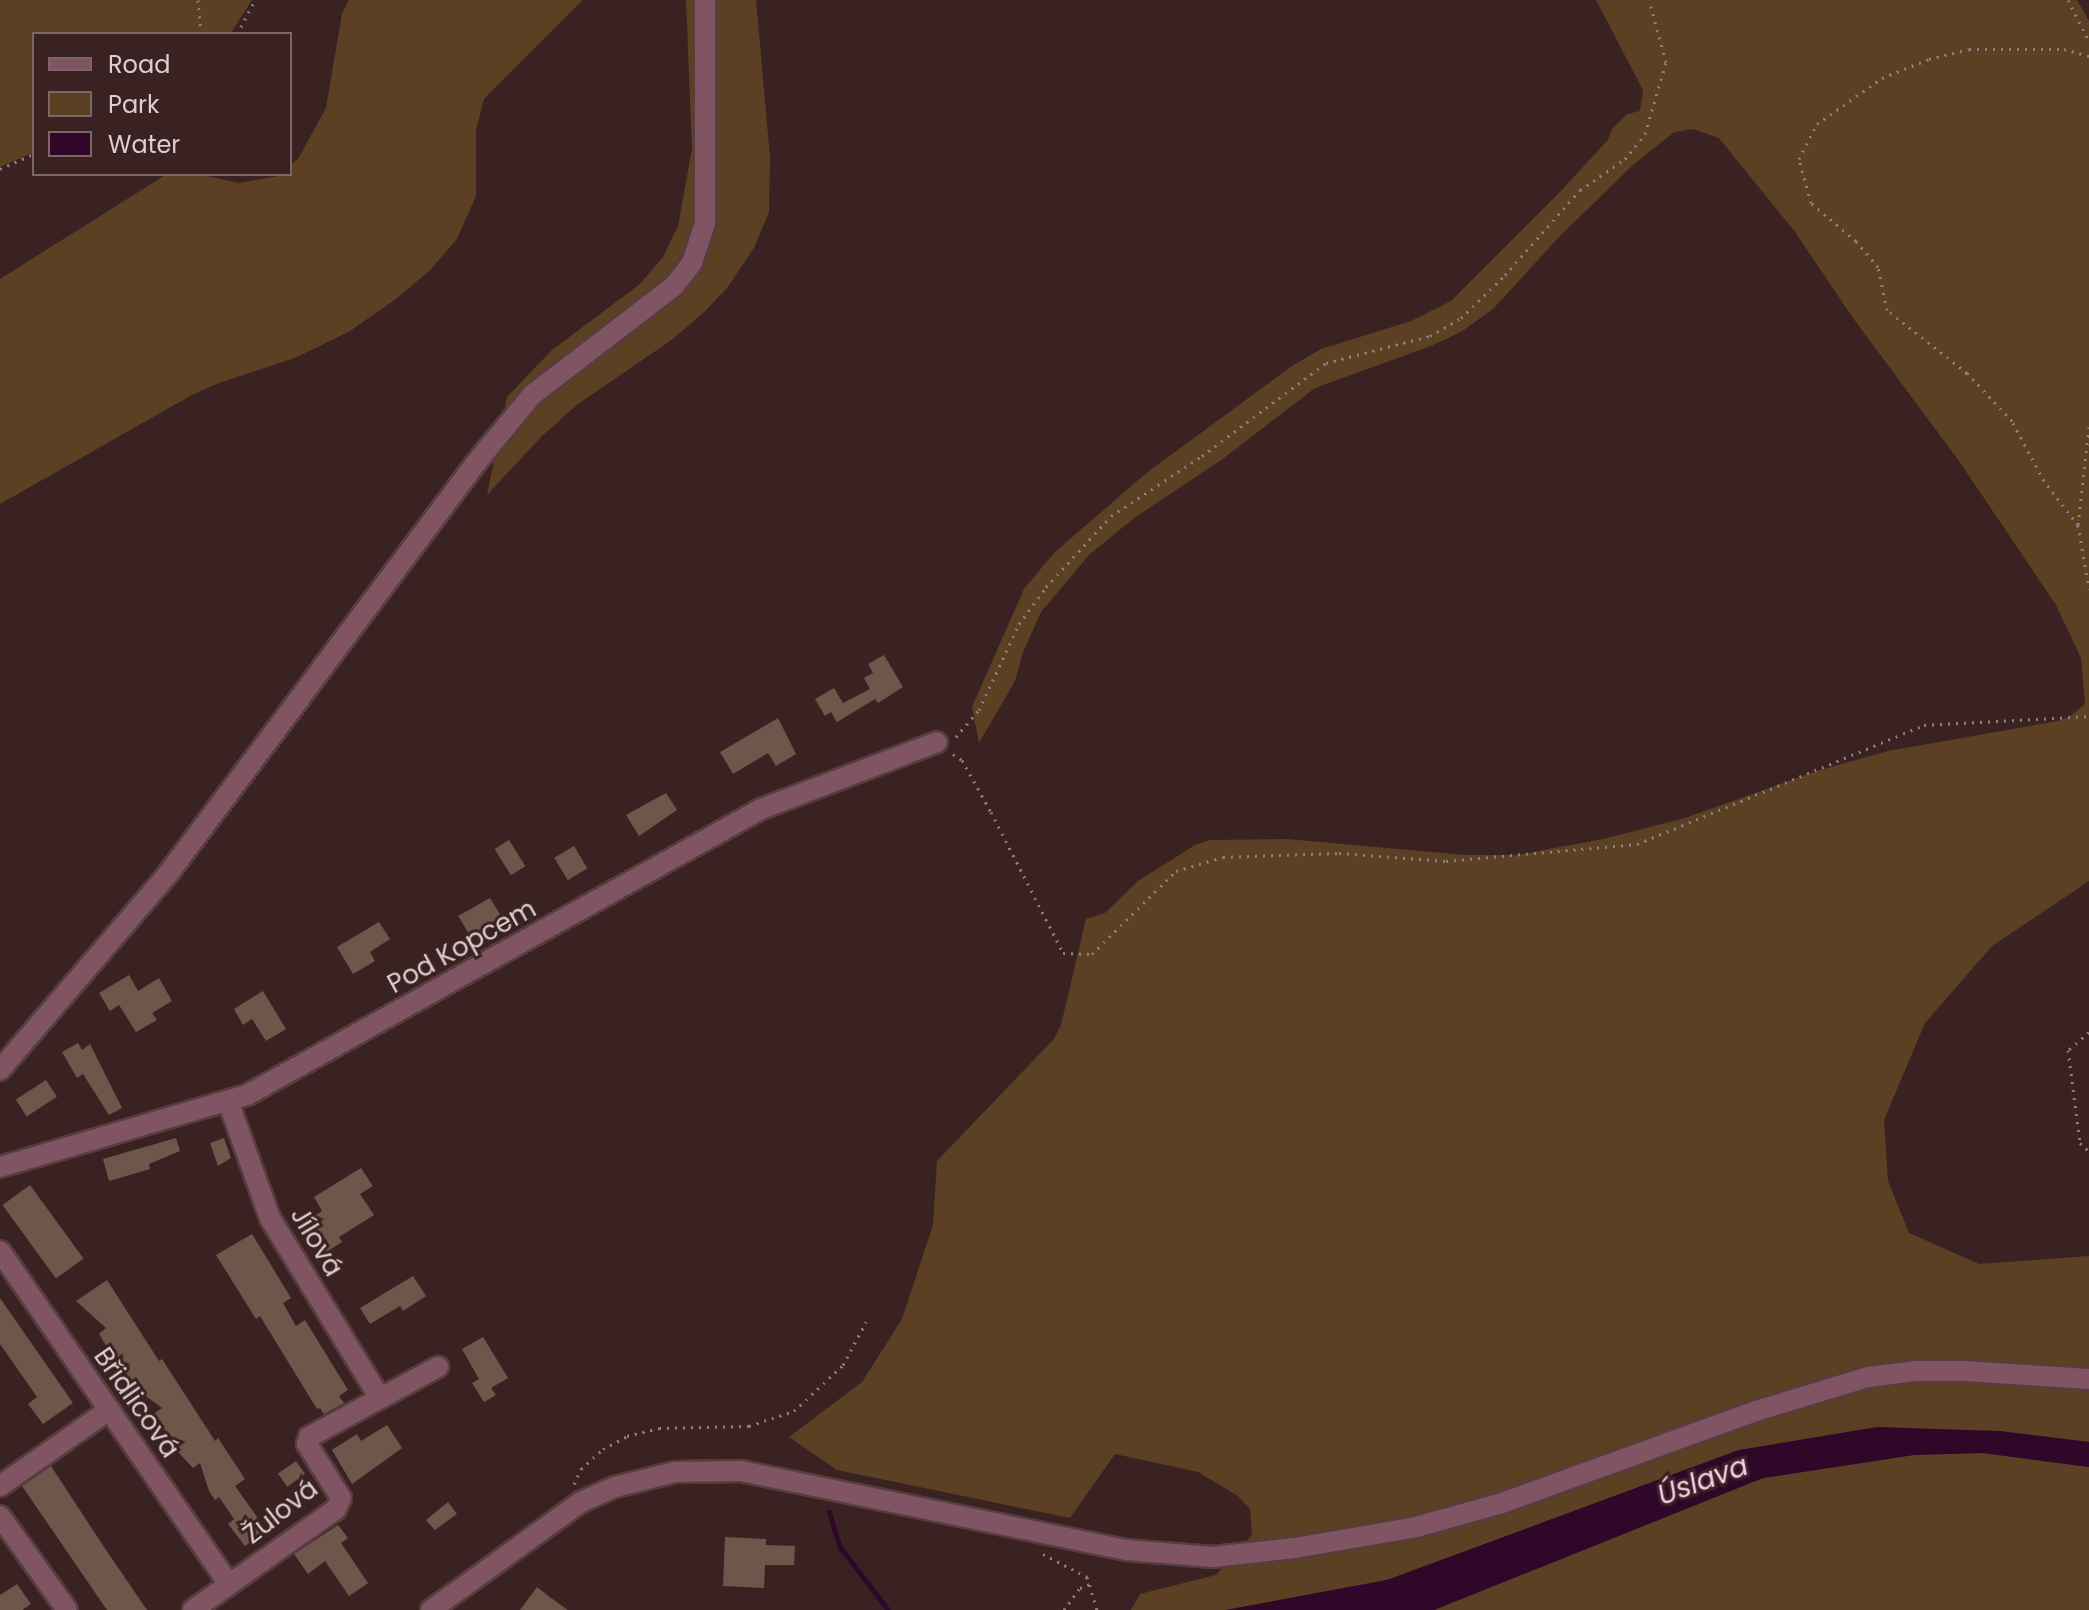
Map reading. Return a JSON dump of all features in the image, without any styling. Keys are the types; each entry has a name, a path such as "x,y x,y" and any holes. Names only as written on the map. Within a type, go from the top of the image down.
{"street":[{"path":"0,1070 168,874 476,463 532,395 674,286 692,263 705,223 705,0"},
{"name":"Pod Kopcem","path":"0,1167 249,1094 761,809 937,742"},
{"name":"Jílová","path":"228,1101 270,1218 380,1398"},
{"name":"Břidlicová","path":"0,1251 229,1584"},
{"name":"Žulová","path":"193,1610 336,1509 341,1498 307,1444 309,1437 438,1367"},
{"path":"431,1610 551,1520 581,1502 647,1477 705,1470 741,1471 1126,1550 1169,1556 1252,1554 1416,1527 1502,1503 1756,1411 1868,1377 1916,1371 1964,1371 2089,1379"},
{"path":"0,1486 109,1410"},
{"path":"0,1516 67,1610"}],"path":[{"path":"198,0 201,32"},
{"path":"238,32 255,0"},
{"path":"937,742 958,736 979,710 1019,624 1046,587 1111,516 1202,456 1326,363 1430,336 1461,318 1505,275 1580,190 1625,159 1650,123 1666,62 1649,0"},
{"path":"2068,0 2089,41"},
{"path":"2078,525 2044,481 2012,421 1967,373 1887,310 1878,267 1856,241 1828,221 1811,203 1799,159 1817,124 1882,78 1929,59 1969,49 2064,49 2089,56"},
{"path":"0,169 32,155"},
{"path":"2089,427 2078,525 2089,589"},
{"path":"937,742 962,760 1038,899 1063,953 1092,954 1176,871 1223,857 1339,853 1446,861 1637,844 1924,725 2089,716"},
{"path":"2089,1032 2068,1050 2080,1143 2089,1151"},
{"path":"581,1502 574,1487 575,1477 603,1449 627,1436 659,1428 749,1426 794,1411 843,1365 866,1322"},
{"path":"1039,1552 1087,1577 1097,1610"},
{"path":"1064,1610 1080,1588 1090,1584"}],"green space":[{"path":"0,0 252,0 231,32 32,32 32,153 0,167"},
{"path":"349,0 583,0 484,99 476,130 476,196 457,239 430,270 396,299 350,331 295,358 216,384 190,396 0,504 0,279 164,176 207,176 239,183 292,176 292,164 298,159 326,108 342,14"},
{"path":"686,0 756,0 770,157 769,212 754,248 727,288 704,312 673,339 578,404 542,436 487,495 507,397 552,350 640,284 663,257 678,226 692,149"},
{"path":"1596,0 2077,0 2089,21 2089,881 1992,946 1925,1023 1884,1120 1888,1181 1909,1233 1979,1264 2089,1256 2089,1442 1999,1431 1739,1450 1387,1580 1226,1610 1131,1610 1140,1594 1216,1575 1252,1535 1250,1509 1238,1496 1198,1472 1115,1454 1070,1518 837,1470 789,1437 862,1382 902,1319 933,1225 937,1161 1054,1039 1061,1025 1086,919 1105,913 1138,881 1195,845 1210,840 1287,839 1466,855 1517,855 1603,839 1685,818 1817,771 1888,751 2058,721 2069,717 2085,704 2081,658 2056,605 1959,461 1853,318 1795,232 1719,138 1693,129 1674,132 1632,166 1560,236 1493,309 1461,332 1315,388 1224,458 1134,518 1089,555 1041,612 1023,652 1015,681 979,743 972,707 1024,589 1054,553 1145,474 1292,366 1321,349 1411,321 1451,301 1559,193 1607,141 1613,128 1627,114 1640,111 1643,90"},
{"path":"1983,1453 2089,1467 2089,1610 1434,1610 1763,1478 1913,1455"}],"water":[{"name":"Úslava","path":"1877,1427 1999,1431 2089,1442 2089,1467 1983,1453 1914,1455 1763,1478 1434,1610 1226,1610 1387,1580 1739,1450"}],"building":[{"path":"884,655 903,687 878,703 875,699 837,722 831,712 825,716 815,699 834,688 843,703 870,689 864,678 873,673 868,664"},
{"path":"778,718 796,754 776,766 768,753 733,774 720,752"},
{"path":"666,793 677,810 639,836 626,815"},
{"path":"509,840 525,866 511,875 495,849"},
{"path":"574,846 587,868 568,880 554,858"},
{"path":"490,898 501,916 471,937 458,916"},
{"path":"379,922 390,939 370,952 375,961 353,974 337,947"},
{"path":"129,975 138,991 159,978 172,1001 152,1013 157,1020 136,1032 119,1005 110,1011 99,993"},
{"path":"263,991 286,1029 266,1041 252,1019 243,1025 234,1009"},
{"path":"78,1043 82,1050 90,1044 122,1108 109,1115 83,1074 77,1078 62,1052"},
{"path":"46,1080 57,1097 27,1116 16,1100"},
{"path":"176,1138 180,1151 149,1164 150,1169 109,1181 103,1159"},
{"path":"224,1138 231,1158 218,1166 210,1143"},
{"path":"361,1168 373,1186 360,1194 374,1215 339,1237 342,1242 326,1252 306,1221 322,1211 314,1197"},
{"path":"30,1185 83,1259 56,1279 2,1205"},
{"path":"252,1234 291,1298 283,1303 296,1326 305,1320 348,1390 339,1396 344,1403 324,1414 320,1408 317,1409 260,1316 256,1319 216,1255"},
{"path":"413,1276 426,1296 403,1311 400,1306 370,1324 360,1308"},
{"path":"107,1280 159,1361 162,1359 215,1441 218,1438 245,1479 235,1486 267,1531 245,1546 228,1524 234,1519 219,1497 215,1500 209,1491 200,1463 193,1468 179,1453 155,1413 162,1408 139,1391 121,1370 99,1334 106,1328 76,1301"},
{"path":"0,1298 73,1403 43,1424 28,1404 37,1397 0,1344"},
{"path":"483,1337 508,1378 491,1388 496,1395 484,1402 472,1383 479,1379 462,1349"},
{"path":"387,1425 402,1448 352,1484 332,1450 357,1434 361,1441"},
{"path":"296,1461 305,1474 287,1487 278,1474"},
{"path":"51,1466 147,1610 107,1610 22,1486"},
{"path":"448,1502 457,1514 435,1530 426,1520"},
{"path":"338,1525 348,1538 341,1543 368,1583 349,1596 325,1561 308,1574 294,1554"},
{"path":"725,1537 766,1539 766,1545 795,1546 794,1565 765,1565 764,1588 723,1586"},
{"path":"17,1584 31,1604 22,1610 0,1610 0,1595"},
{"path":"537,1587 551,1598 568,1610 520,1610"}],"waterway":[{"path":"829,1512 840,1547 888,1610"}]}
